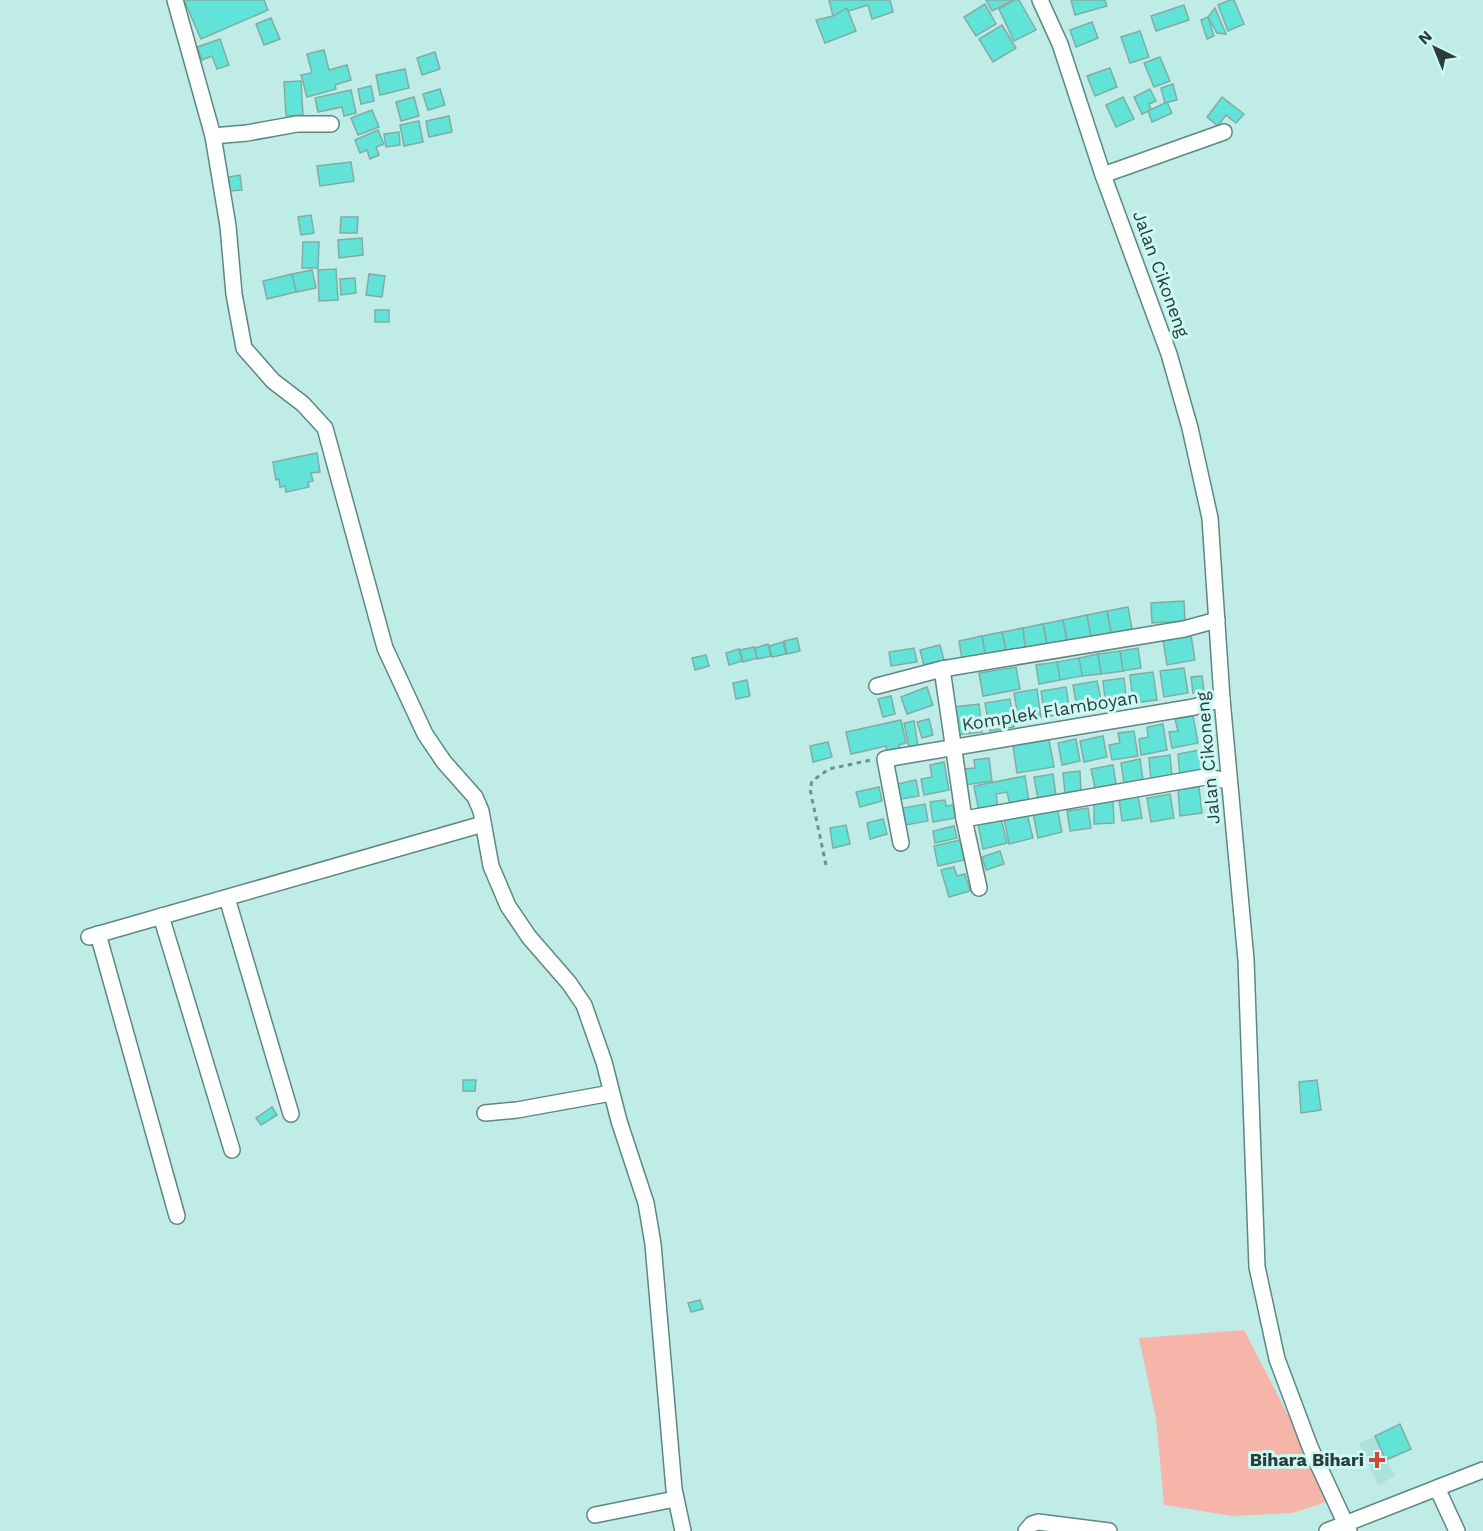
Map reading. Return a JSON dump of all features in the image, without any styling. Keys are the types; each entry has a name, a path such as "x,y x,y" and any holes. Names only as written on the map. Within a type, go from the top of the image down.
{"street":[{"path":"175,0 213,136 228,226 234,294 244,348 273,381 303,404 325,428 384,648 425,734 444,762 475,797 491,866 508,906 529,937 569,983 584,1005 604,1062 646,1203 653,1244 675,1499 683,1531"},
{"name":"Jalan Cikoneng","path":"1040,0 1060,44 1103,175 1169,354 1190,428 1210,518 1222,699 1246,960 1257,1267 1276,1359 1310,1447 1347,1528"},
{"path":"213,136 247,133 297,124 331,124"},
{"path":"1103,175 1224,132"},
{"path":"877,686 942,669 1184,629 1218,620"},
{"path":"942,669 964,819 979,888"},
{"name":"Komplek Flamboyan","path":"885,759 1194,707 1222,699"},
{"path":"885,759 901,843"},
{"path":"964,819 1205,777 1229,781"},
{"path":"177,1216 94,936 483,824"},
{"path":"227,898 291,1114"},
{"path":"161,916 232,1150"},
{"path":"485,1113 518,1110 612,1093"},
{"path":"1326,1531 1347,1528 1483,1470"},
{"path":"1437,1488 1457,1531"},
{"path":"595,1515 675,1499"},
{"path":"1029,1527 1038,1522 1102,1530"}],"path":[{"path":"826,865 810,789 812,781 829,769 885,759"}],"shaded area":[{"path":"1244,1330 1332,1500 1293,1513 1232,1516 1164,1505 1156,1418 1139,1338"},
{"name":"Bihara Bihari","path":"1375,1436 1395,1476 1378,1485 1359,1444"}],"building":[{"path":"184,0 264,0 268,10 201,39"},
{"path":"829,0 890,0 893,12 872,19 868,5 833,16"},
{"path":"986,0 1013,0 992,11"},
{"path":"1014,0 1019,0 1036,30 1014,41 999,9"},
{"path":"1071,0 1105,0 1107,6 1075,15"},
{"path":"1234,0 1244,24 1228,31 1218,5"},
{"path":"985,4 996,24 976,36 964,17"},
{"path":"1184,5 1189,20 1156,31 1151,16"},
{"path":"847,8 856,31 825,43 816,20 833,16"},
{"path":"1215,8 1226,34 1217,33 1208,17"},
{"path":"1208,17 1214,36 1207,39 1201,20"},
{"path":"271,18 280,39 264,45 256,24"},
{"path":"1092,22 1098,38 1076,47 1070,30"},
{"path":"1002,25 1016,48 993,62 979,39"},
{"path":"1140,31 1149,57 1130,63 1121,37"},
{"path":"220,39 229,65 217,69 212,56 202,60 197,47"},
{"path":"324,50 329,70 347,65 351,80 335,85 336,89 307,97 301,75 312,73 307,54"},
{"path":"435,52 440,69 422,75 417,58"},
{"path":"1160,57 1170,81 1154,87 1144,63"},
{"path":"1110,68 1117,87 1095,96 1087,76"},
{"path":"405,69 409,88 380,95 376,75"},
{"path":"301,81 303,115 286,116 284,82"},
{"path":"1173,84 1177,100 1165,103 1161,88"},
{"path":"371,86 374,101 361,104 358,89"},
{"path":"440,89 445,105 428,110 423,94"},
{"path":"1150,89 1156,101 1149,104 1151,110 1142,114 1134,97"},
{"path":"351,90 356,113 344,116 342,107 318,112 315,98"},
{"path":"414,97 419,116 401,121 396,102"},
{"path":"1123,97 1134,119 1116,127 1106,105"},
{"path":"1222,97 1244,114 1236,123 1226,115 1218,126 1207,117"},
{"path":"1167,102 1172,113 1152,122 1148,111"},
{"path":"372,110 379,127 358,135 351,118"},
{"path":"449,116 452,132 429,137 426,121"},
{"path":"419,121 423,142 404,146 400,125"},
{"path":"378,130 384,144 376,147 379,155 370,159 367,150 360,153 355,140"},
{"path":"399,132 400,145 386,147 384,134"},
{"path":"351,162 354,181 320,186 317,166"},
{"path":"240,175 242,190 230,191 228,177"},
{"path":"311,215 314,233 301,235 298,217"},
{"path":"341,217 358,217 357,233 340,233"},
{"path":"362,238 363,255 339,258 338,240"},
{"path":"303,242 319,242 318,268 302,268"},
{"path":"336,269 338,300 319,301 318,270"},
{"path":"312,270 316,288 296,292 292,274"},
{"path":"292,274 296,292 267,299 263,281"},
{"path":"369,274 385,276 382,297 366,295"},
{"path":"355,278 356,293 341,295 340,279"},
{"path":"375,310 389,310 389,322 375,322"},
{"path":"317,453 320,472 311,473 313,481 308,482 309,487 286,492 285,486 280,487 279,479 276,480 273,462"},
{"path":"1184,601 1185,621 1152,623 1151,603"},
{"path":"1128,607 1132,629 1111,633 1107,611"},
{"path":"1107,611 1111,633 1091,637 1087,615"},
{"path":"1087,615 1091,637 1067,641 1063,620"},
{"path":"1063,620 1067,641 1047,645 1043,624"},
{"path":"1043,624 1047,645 1025,647 1023,628"},
{"path":"1023,628 1025,647 1006,651 1002,632"},
{"path":"1002,632 1006,651 985,655 982,636"},
{"path":"1191,635 1195,660 1167,665 1163,640"},
{"path":"982,636 985,655 962,659 959,641"},
{"path":"797,638 800,651 787,654 784,641"},
{"path":"783,642 786,654 772,657 769,646"},
{"path":"768,644 771,656 757,659 755,648"},
{"path":"940,645 944,660 924,665 920,650"},
{"path":"754,647 757,658 743,662 740,650"},
{"path":"914,648 917,662 891,666 889,652"},
{"path":"1138,648 1141,668 1123,671 1120,651"},
{"path":"739,649 742,661 729,665 726,653"},
{"path":"1120,651 1123,671 1101,674 1098,654"},
{"path":"1098,654 1101,674 1082,676 1079,658"},
{"path":"706,655 709,666 695,670 692,658"},
{"path":"1079,658 1082,676 1060,680 1057,662"},
{"path":"1057,662 1060,680 1039,684 1036,665"},
{"path":"1016,667 1020,689 983,696 979,673"},
{"path":"1184,668 1188,693 1164,697 1160,671"},
{"path":"1153,672 1157,700 1133,703 1130,675"},
{"path":"1202,676 1204,691 1193,693 1191,677"},
{"path":"1124,678 1127,705 1106,708 1103,681"},
{"path":"747,680 750,696 736,699 733,683"},
{"path":"1097,681 1103,709 1078,713 1073,685"},
{"path":"927,687 933,705 907,714 901,697"},
{"path":"1066,687 1070,712 1045,717 1041,691"},
{"path":"1037,689 1041,718 1019,722 1014,693"},
{"path":"891,696 895,714 883,717 878,699"},
{"path":"1010,699 1014,727 990,731 985,703"},
{"path":"979,704 982,732 956,735 954,707"},
{"path":"1193,716 1198,743 1172,748 1169,732 1178,731 1175,719"},
{"path":"929,719 933,735 922,738 917,722"},
{"path":"901,720 906,743 899,745 900,749 887,752 886,746 851,754 846,732"},
{"path":"914,721 918,746 909,748 904,723"},
{"path":"1163,724 1167,750 1141,755 1139,739 1148,737 1147,727"},
{"path":"1134,731 1138,756 1112,760 1109,745 1120,743 1118,733"},
{"path":"1103,736 1107,757 1084,762 1080,741"},
{"path":"1076,739 1080,761 1062,765 1058,743"},
{"path":"1049,740 1054,767 1017,773 1013,746"},
{"path":"828,742 832,757 813,762 810,746"},
{"path":"1200,750 1203,772 1180,776 1178,754"},
{"path":"1170,755 1172,777 1151,780 1149,758"},
{"path":"989,758 992,781 965,785 963,769 975,768 974,760"},
{"path":"1140,759 1143,780 1124,783 1121,763"},
{"path":"944,762 949,790 924,795 921,779 932,777 930,765"},
{"path":"1113,765 1116,784 1095,788 1091,769"},
{"path":"1080,771 1081,791 1065,793 1063,773"},
{"path":"1053,774 1056,796 1038,799 1034,777"},
{"path":"1025,776 1029,802 1010,805 1007,792 996,794 998,809 979,812 974,786"},
{"path":"916,780 919,796 896,800 893,785"},
{"path":"879,787 882,801 860,807 856,792"},
{"path":"1199,787 1202,813 1180,816 1178,790"},
{"path":"1170,794 1174,818 1151,822 1147,798"},
{"path":"1138,796 1142,818 1122,821 1119,799"},
{"path":"945,800 946,806 953,805 955,818 933,822 930,802"},
{"path":"1094,800 1113,800 1114,823 1094,824"},
{"path":"925,804 928,821 906,825 903,808"},
{"path":"1057,807 1062,832 1038,838 1033,813"},
{"path":"1088,808 1091,828 1070,831 1067,811"},
{"path":"1027,814 1033,838 1009,844 1004,819"},
{"path":"883,819 887,834 870,839 867,823"},
{"path":"1001,819 1007,843 983,849 978,824"},
{"path":"846,825 850,844 833,848 830,828"},
{"path":"954,826 957,838 935,843 933,831"},
{"path":"960,840 964,860 938,866 934,846"},
{"path":"1000,851 1004,864 986,870 982,857"},
{"path":"954,867 957,876 965,874 970,891 949,897 941,870"},
{"path":"463,1080 476,1080 475,1091 463,1091"},
{"path":"1317,1080 1321,1110 1301,1113 1299,1082"},
{"path":"272,1107 277,1115 261,1125 256,1118"},
{"path":"700,1300 703,1309 691,1312 688,1303"},
{"path":"1400,1424 1411,1449 1386,1460 1375,1436"}],"place":[{"name":"Bihara Bihari","path":"1377,1460"}]}
